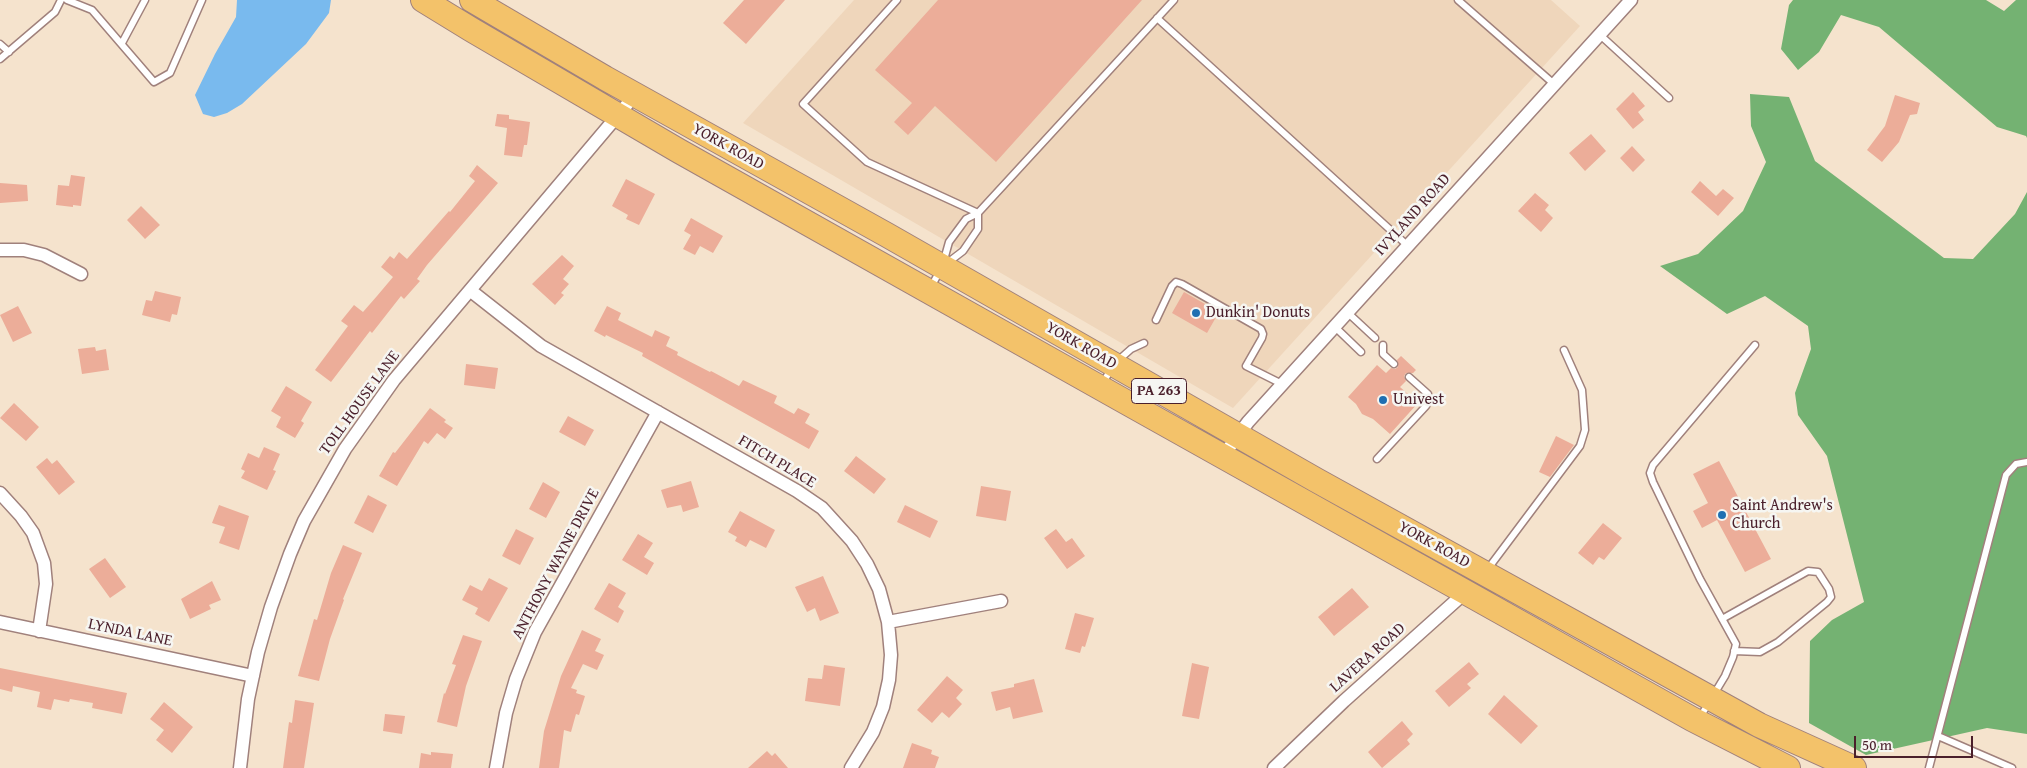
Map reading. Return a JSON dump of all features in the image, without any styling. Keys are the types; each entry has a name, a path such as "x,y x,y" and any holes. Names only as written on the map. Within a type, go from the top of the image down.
{"highway":[{"name":"YORK ROAD","path":"423,0 635,95 1238,436 1711,699 1759,725 1854,768"},
{"name":"YORK ROAD","path":"472,0 522,45 618,115 1465,593 1697,722 1788,768"}],"street":[{"name":"IVYLAND ROAD","path":"1223,456 1245,425 1630,0"},
{"name":"TOLL HOUSE LANE","path":"240,768 242,739 253,676 271,607 290,554 322,488 345,449 379,400 635,95"},
{"path":"0,250 24,250 44,255 81,274"},
{"name":"FITCH PLACE","path":"471,290 541,346 797,491 822,508 852,540 867,564 879,589 888,622 891,656 889,680 883,706 873,732 851,768"},
{"name":"ANTHONY WAYNE DRIVE","path":"496,768 506,713 516,679 535,632 658,412"},
{"path":"0,492 33,533 42,557 46,584 39,631"},
{"name":"LAVERA ROAD","path":"1274,768 1344,701 1465,593 1484,572"},
{"path":"888,622 1001,601"},
{"name":"LYNDA LANE","path":"0,622 253,676"}],"lane":[{"path":"0,59 55,12 61,0"},
{"path":"67,0 92,10 154,82 170,73 202,0"},
{"path":"122,43 145,0"},
{"path":"897,0 803,104 867,162 978,213"},
{"path":"929,290 942,267 949,242 966,219 978,213 1174,0"},
{"path":"1458,0 1554,84"},
{"path":"1157,18 1408,245"},
{"path":"1599,34 1669,98"},
{"path":"0,44 8,52"},
{"path":"942,267 962,252 978,229 978,213"},
{"path":"1156,320 1172,286 1176,282 1186,285 1261,329 1262,338 1246,366 1282,384"},
{"path":"1347,312 1375,338"},
{"path":"1334,326 1361,352"},
{"path":"1101,388 1113,365 1131,349 1144,343"},
{"path":"1383,345 1383,354 1394,364"},
{"path":"1697,722 1726,676 1736,644 1657,491 1650,473 1653,466 1755,345"},
{"path":"1484,572 1580,446 1585,430 1582,390 1564,350"},
{"path":"1377,459 1426,406 1428,394 1409,377"},
{"path":"1929,768 2006,475 2016,464 2027,462"},
{"path":"1722,619 1808,571 1818,572 1828,589 1831,597 1827,602 1778,642 1760,652 1734,651"},
{"path":"1938,736 2012,768"}],"shaded area":[{"path":"854,0 1551,0 1580,26 1233,408 743,123"}],"green space":[{"path":"1793,0 1986,0 2004,11 2016,0 2027,0 2027,138 2026,136 1997,127 1879,27 1841,15 1819,52 1798,70 1781,49 1789,5"},
{"path":"1750,94 1789,97 1815,161 1944,258 1973,259 2015,214 2027,192 2027,734 1987,728 1866,755 1809,723 1810,641 1832,620 1864,602 1827,456 1798,415 1795,393 1811,349 1808,326 1765,296 1727,314 1660,266 1698,254 1743,211 1766,162 1751,126"}],"water":[{"path":"237,0 331,0 329,13 306,44 242,104 227,113 214,117 203,114 195,95 236,17"}],"building":[{"path":"744,0 785,0 746,44 723,23"},
{"path":"938,0 1142,0 996,162 935,106 908,135 894,122 912,103 875,70"},
{"path":"1633,92 1645,106 1638,112 1644,120 1633,129 1616,109"},
{"path":"1895,95 1920,103 1917,114 1910,115 1899,142 1882,162 1867,150 1885,126"},
{"path":"497,114 509,115 509,119 530,122 527,145 524,145 522,157 504,155 507,128 495,126"},
{"path":"1591,134 1606,151 1585,171 1569,153"},
{"path":"1632,146 1645,160 1633,172 1620,158"},
{"path":"477,165 498,183 427,265 417,279 420,281 404,299 401,296 372,333 370,331 331,382 315,370 348,326 341,321 354,305 363,312 377,296 393,277 381,267 390,256 394,259 399,252 407,259 450,212 475,181 469,176"},
{"path":"71,175 85,177 81,206 56,205 58,185 69,186"},
{"path":"626,179 655,194 639,225 626,219 628,215 612,206"},
{"path":"1700,181 1716,196 1723,189 1734,198 1718,216 1691,192"},
{"path":"0,183 27,185 28,201 0,203"},
{"path":"1535,193 1549,205 1545,210 1553,218 1541,232 1518,211"},
{"path":"141,206 160,225 145,239 127,220"},
{"path":"691,218 723,236 713,253 700,246 695,255 683,249 691,235 684,231"},
{"path":"562,255 574,266 563,279 569,284 561,293 564,295 555,305 532,284"},
{"path":"155,291 181,297 177,315 172,314 170,322 142,315 146,300 152,301"},
{"name":"Dunkin' Donuts","path":"1184,292 1219,312 1207,333 1172,313"},
{"path":"18,306 32,333 13,342 0,315"},
{"path":"607,306 621,313 618,320 652,337 655,330 670,337 666,346 678,352 677,355 739,386 743,380 777,396 774,403 794,414 798,408 810,414 805,423 819,431 809,449 642,356 643,353 594,331"},
{"path":"95,347 96,351 106,349 109,370 82,374 78,349"},
{"name":"Univest","path":"1401,356 1416,370 1413,373 1406,373 1404,376 1406,381 1400,387 1418,403 1390,434 1373,419 1362,414 1356,404 1348,397 1377,365 1386,373 1391,368 1395,369 1398,367 1397,360"},
{"path":"466,364 498,368 495,389 464,385"},
{"path":"286,386 312,402 301,421 304,423 295,438 276,427 281,417 271,411"},
{"path":"14,403 39,427 26,441 0,418"},
{"path":"430,408 453,428 445,439 437,433 428,444 424,441 397,486 379,476 393,452 395,453"},
{"path":"568,416 594,430 585,446 559,432"},
{"path":"1556,436 1574,445 1550,477 1539,472"},
{"path":"264,447 280,454 273,470 276,471 267,490 241,478 245,471 241,469 248,453 259,458"},
{"path":"856,456 886,479 874,494 844,471"},
{"path":"47,458 52,464 57,460 75,482 59,495 36,467"},
{"name":"Saint Andrew's Church","path":"1719,461 1771,559 1745,572 1717,520 1702,528 1693,511 1708,503 1693,474"},
{"path":"691,481 699,507 683,512 681,505 667,508 661,490"},
{"path":"543,482 560,492 546,518 529,509"},
{"path":"981,486 1011,491 1006,521 976,516"},
{"path":"368,495 387,505 373,533 354,523"},
{"path":"219,505 249,516 239,550 219,543 225,527 212,523"},
{"path":"905,505 938,521 930,538 897,522"},
{"path":"740,511 775,530 766,548 750,540 746,547 735,541 737,537 728,532"},
{"path":"1603,523 1622,538 1604,560 1599,557 1593,565 1578,553"},
{"path":"516,529 534,538 520,565 502,556"},
{"path":"1056,529 1066,542 1072,538 1085,556 1067,569 1044,538"},
{"path":"638,534 653,543 644,557 654,563 647,575 622,560"},
{"path":"343,545 362,553 343,599 319,681 298,676 314,619 317,620 331,573"},
{"path":"105,558 126,587 110,598 89,569"},
{"path":"823,576 839,613 820,621 815,608 807,612 795,587"},
{"path":"489,578 508,588 489,622 475,614 478,608 462,600 470,585 482,591"},
{"path":"212,581 221,600 209,605 211,609 190,619 181,599"},
{"path":"609,583 626,593 618,607 624,611 618,623 594,609"},
{"path":"1352,588 1369,607 1334,636 1318,617"},
{"path":"1075,613 1094,618 1085,647 1082,646 1080,653 1065,649"},
{"path":"582,630 601,639 595,651 604,655 597,670 583,664 571,688 577,690 576,693 585,696 579,715 576,714 571,732 564,730 559,768 539,768 544,731 561,676"},
{"path":"463,635 482,641 466,686 457,727 437,722 444,693 456,665 452,664"},
{"path":"1469,662 1479,674 1467,684 1471,688 1449,707 1435,691"},
{"path":"1192,663 1209,667 1199,719 1182,716"},
{"path":"824,665 845,668 840,706 805,701 808,678 822,679"},
{"path":"0,668 127,693 122,714 92,708 93,703 70,699 69,702 54,699 51,710 37,707 40,692 13,686 12,692 0,689"},
{"path":"947,676 963,690 956,698 962,704 949,718 942,712 932,723 917,710"},
{"path":"1034,679 1043,712 1013,719 1010,707 996,711 991,692 1014,687 1014,684"},
{"path":"1504,695 1538,726 1521,744 1488,714"},
{"path":"295,700 314,703 304,768 283,768 289,722 292,723"},
{"path":"164,702 193,727 172,753 156,740 164,730 150,719"},
{"path":"385,714 405,716 402,734 383,731"},
{"path":"1402,721 1413,734 1407,740 1410,744 1382,768 1368,752"},
{"path":"912,743 932,750 931,754 939,757 935,768 903,768"},
{"path":"767,751 772,756 775,753 788,768 748,768"},
{"path":"431,752 453,754 451,768 419,768 421,753 431,755"}],"place":[{"name":"Dunkin' Donuts","path":"1196,313"},
{"name":"Univest","path":"1383,400"},
{"name":"Saint Andrew's Church","path":"1722,515"}]}
